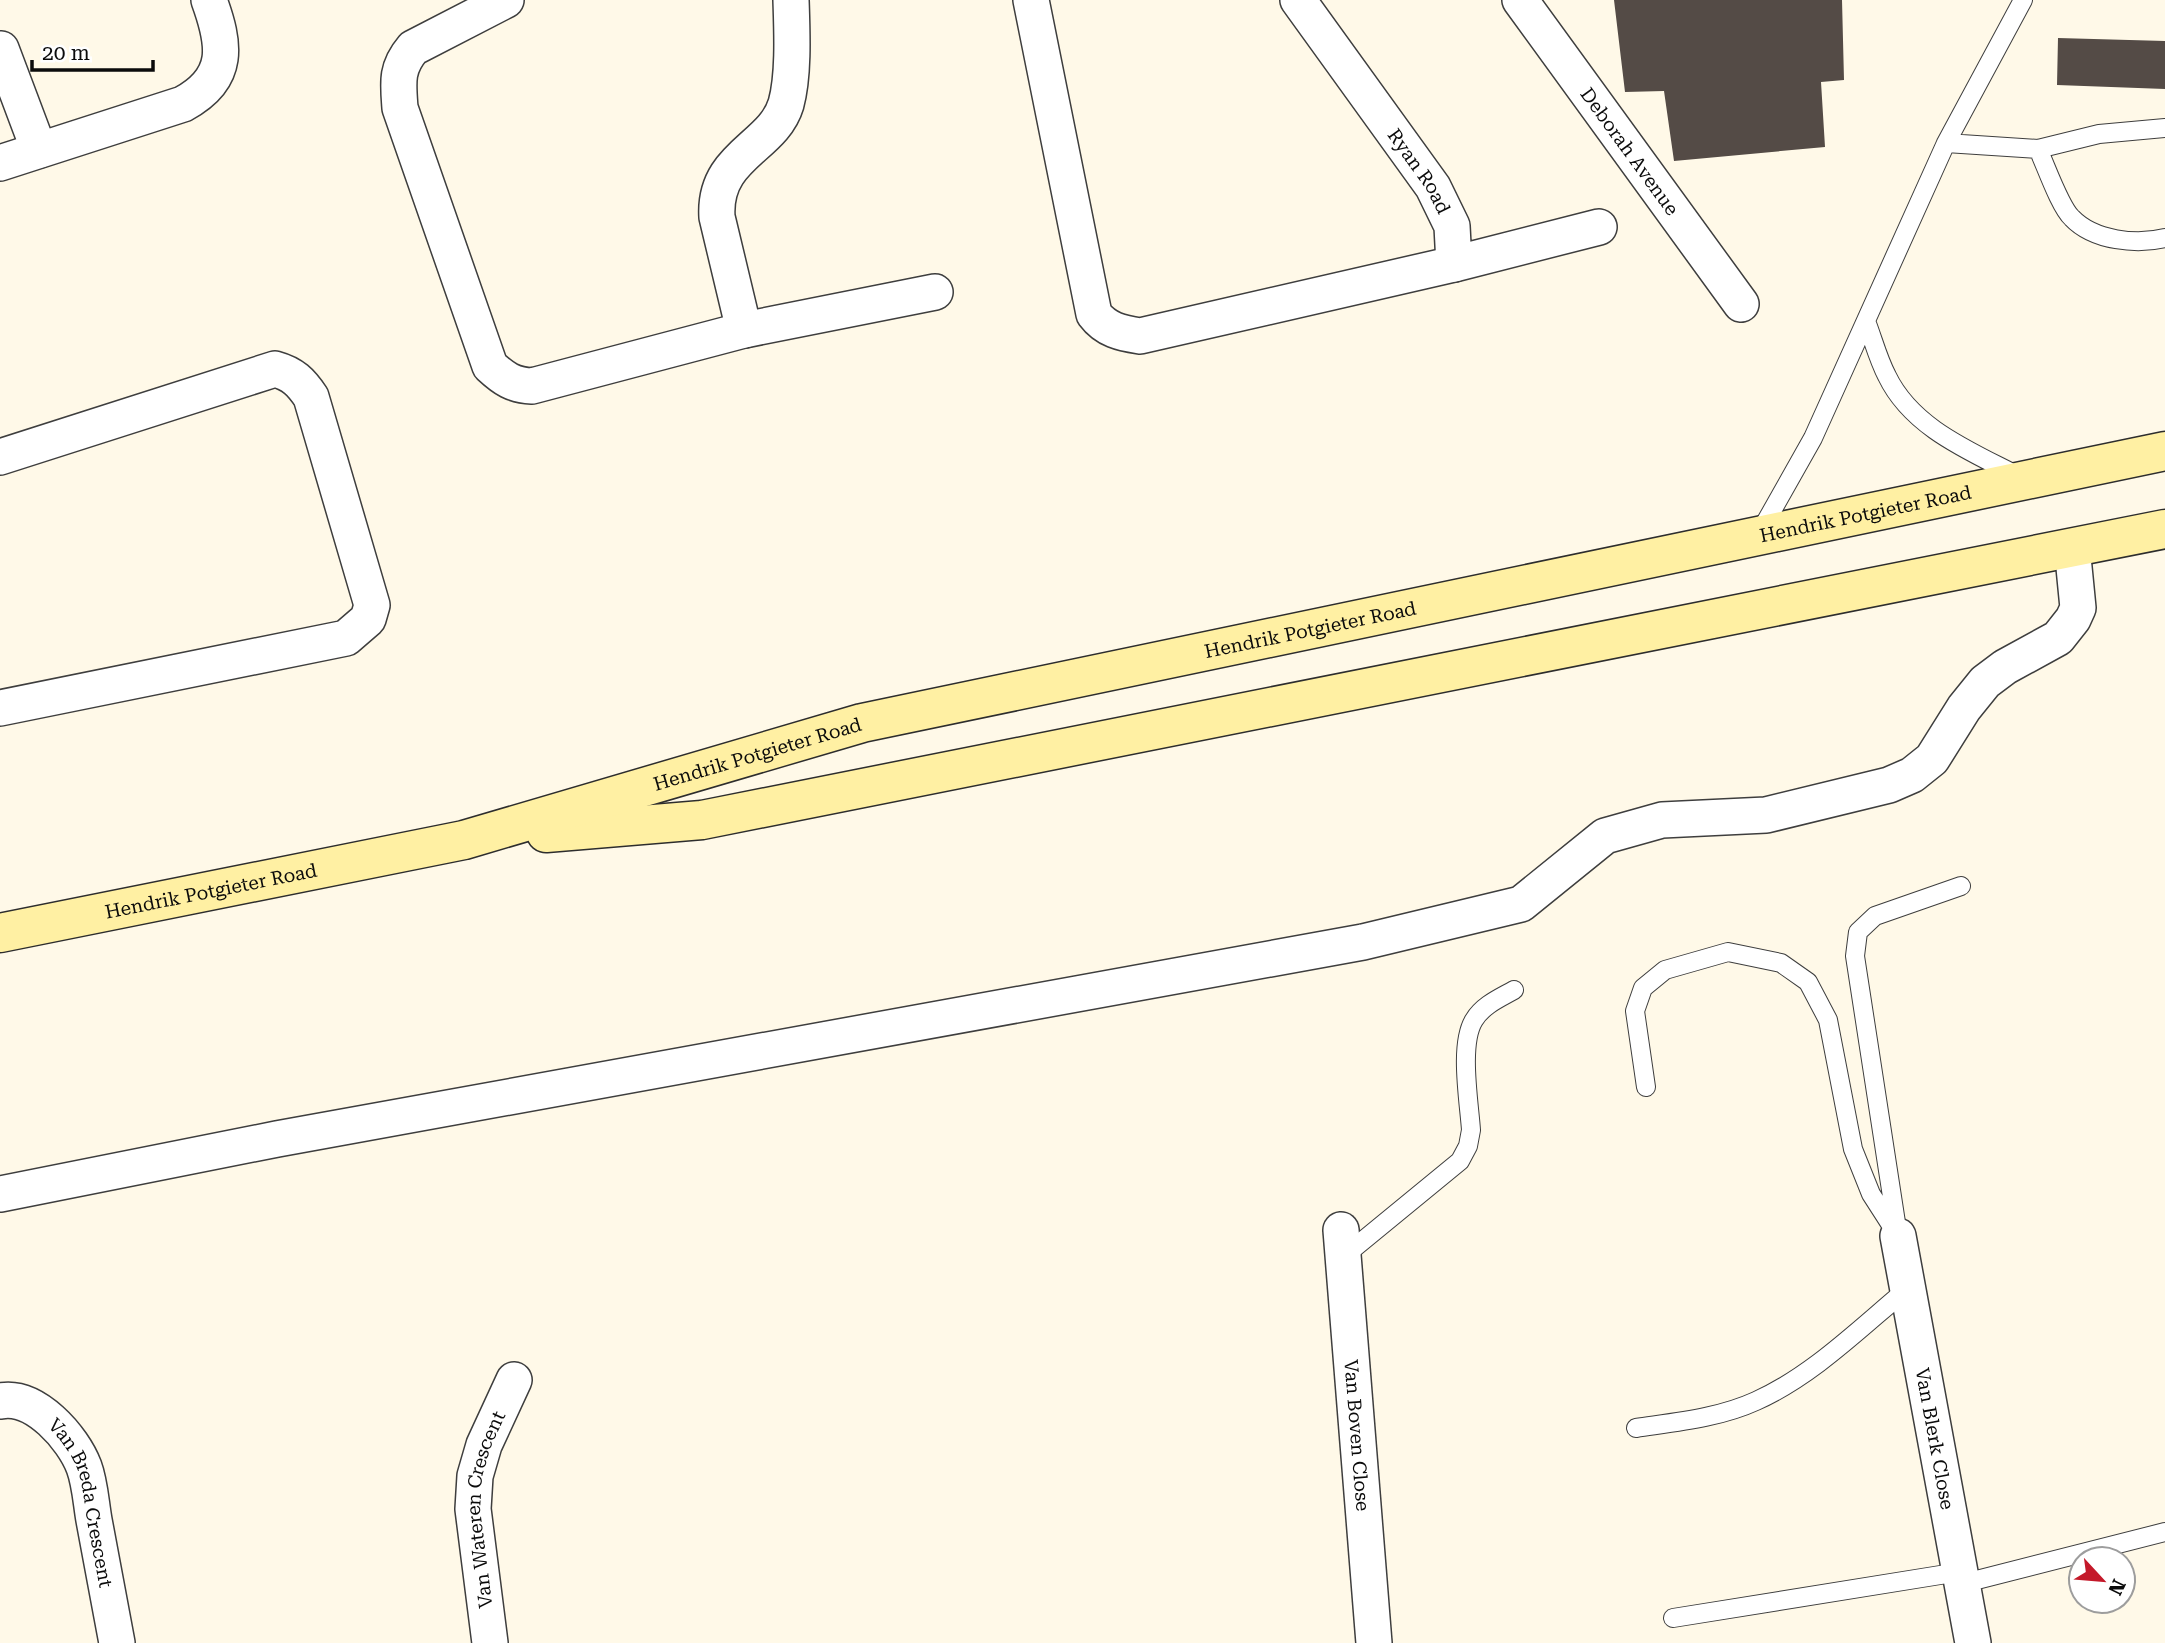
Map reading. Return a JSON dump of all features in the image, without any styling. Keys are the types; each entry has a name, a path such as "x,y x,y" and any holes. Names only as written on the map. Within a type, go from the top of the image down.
{"main road":[{"name":"Hendrik Potgieter Road","path":"0,933 464,839 862,723 2165,451"},
{"name":"Hendrik Potgieter Road","path":"464,839 702,820 2165,529"}],"street":[{"path":"0,163 183,104 194,97 208,84 217,69 222,52 219,28 209,0"},
{"path":"506,0 413,48 403,60 398,80 400,108 490,366 505,379 516,385 532,386 744,330 935,292"},
{"path":"744,330 717,217 716,199 721,185 738,159 769,130 786,105 790,76 790,0"},
{"path":"1031,0 1094,314 1111,330 1140,336 1454,264 1600,227"},
{"name":"Ryan Road","path":"1298,0 1433,187 1452,226 1454,264"},
{"name":"Deborah Avenue","path":"1520,0 1741,304"},
{"path":"1,49 39,150"},
{"path":"0,457 275,369 290,373 301,382 311,397 372,605 368,619 346,638 0,708"},
{"path":"0,1194 277,1139 1363,942 1521,904 1605,836 1662,820 1766,815 1889,785 1912,775 1932,759 1984,682 2005,667 2058,638 2073,619 2078,608 2072,547"},
{"name":"Van Blerk Close","path":"1898,1236 1973,1643"},
{"name":"Van Boven Close","path":"1342,1244 1374,1643"},
{"name":"Van Wateren Crescent","path":"490,1643 473,1509 475,1476 484,1445 514,1380"},
{"name":"Van Breda Crescent","path":"0,1401 8,1399 32,1408 55,1424 70,1440 84,1468 117,1643"}],"lane":[{"path":"1759,535 1813,438 1946,143 2023,0"},
{"path":"1946,143 2038,149 2099,134 2165,128"},
{"path":"2038,149 2070,218 2088,230 2129,243 2165,238"},
{"path":"1866,321 1887,378 1911,411 1944,438 2027,481"},
{"path":"1898,1236 1855,956 1858,932 1875,916 1961,886"},
{"path":"1646,1087 1635,1011 1643,988 1665,970 1728,952 1780,963 1808,982 1828,1020 1853,1149 1871,1194 1898,1236"},
{"path":"1342,1244 1460,1161 1468,1146 1471,1130 1467,1035 1484,1008 1514,990"},
{"path":"1636,1428 1710,1416 1755,1402 1804,1374 1906,1290"},
{"path":"1674,1618 1960,1578 2165,1532"}],"building":[{"path":"1614,0 1842,0 1844,80 1821,82 1825,147 1674,161 1664,91 1625,92"},
{"path":"2058,38 2165,41 2165,89 2057,85"}]}
